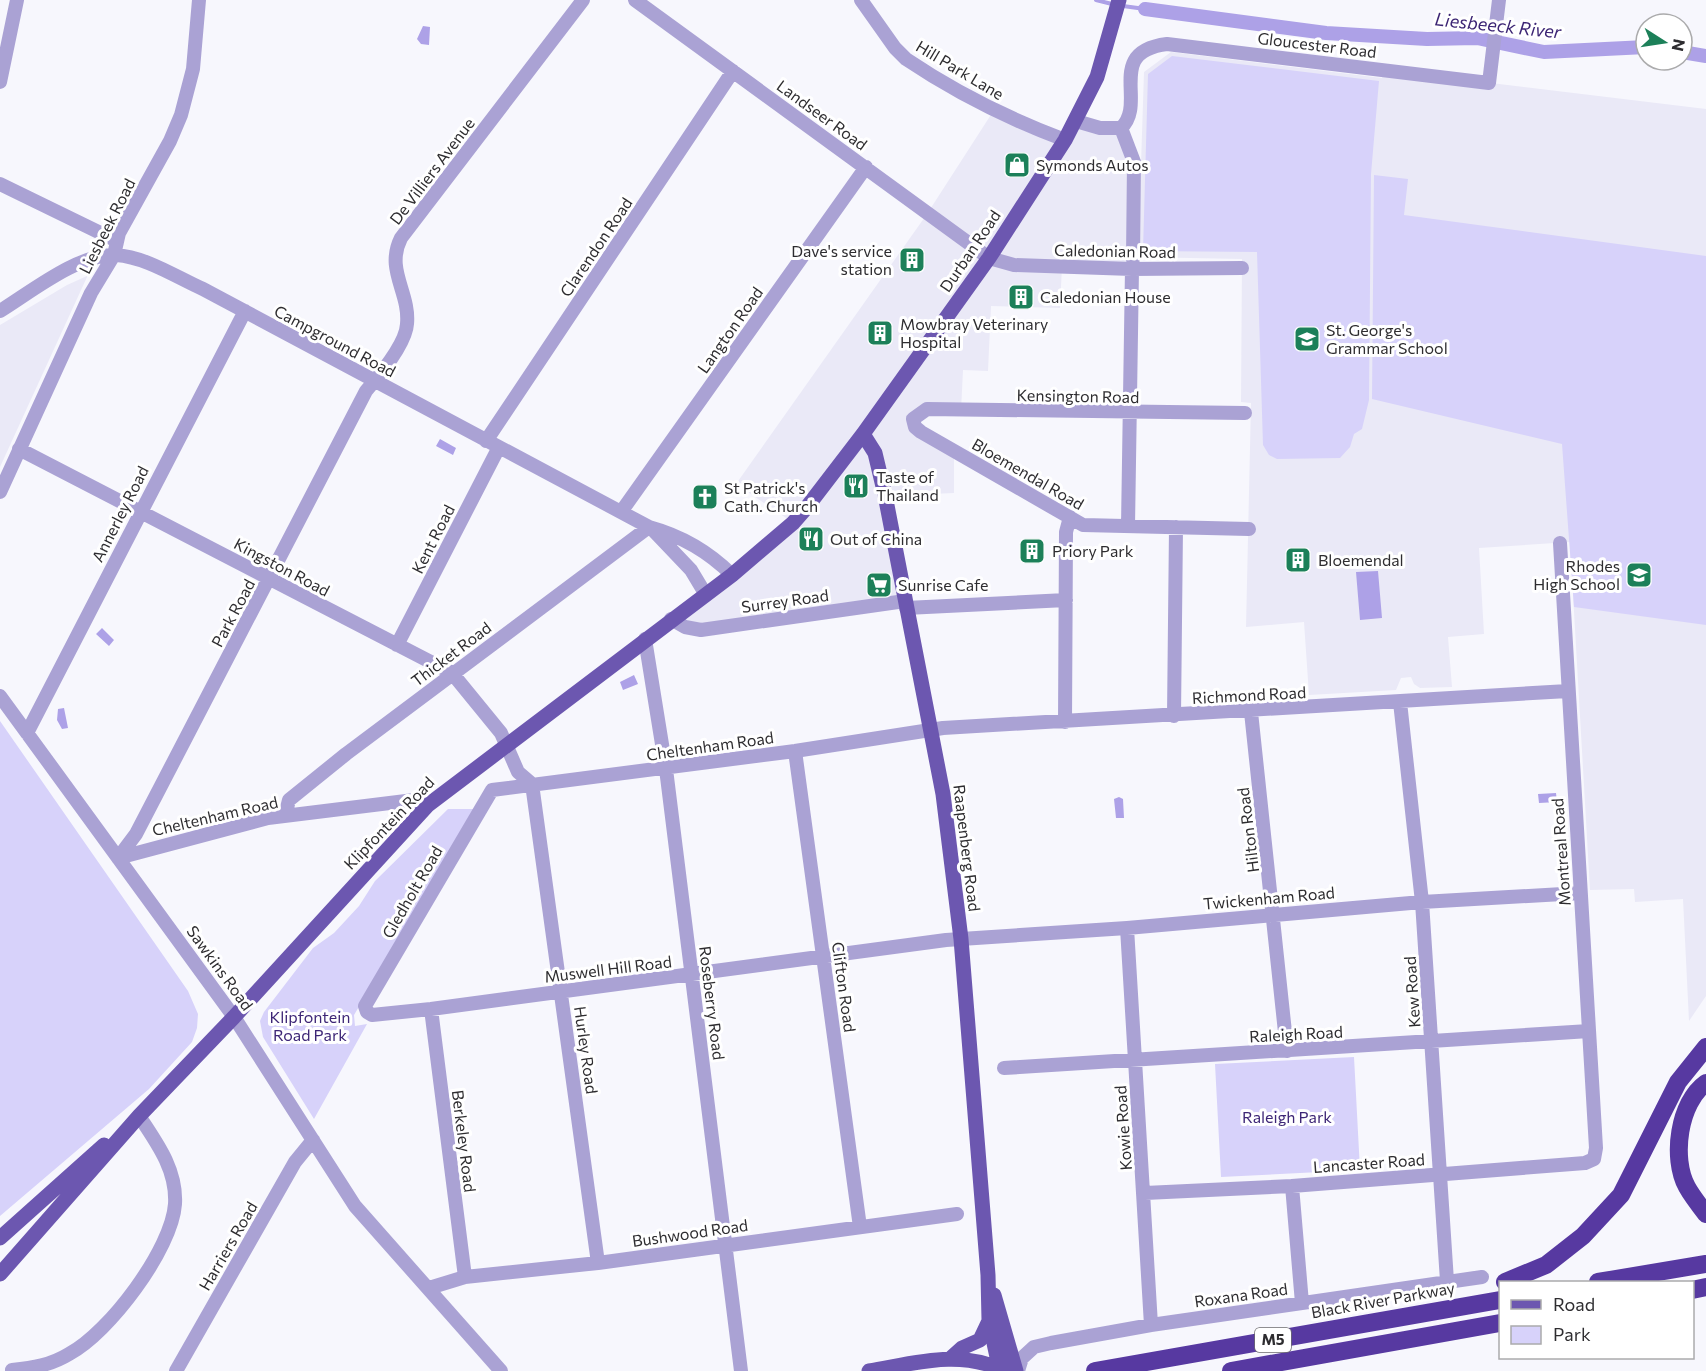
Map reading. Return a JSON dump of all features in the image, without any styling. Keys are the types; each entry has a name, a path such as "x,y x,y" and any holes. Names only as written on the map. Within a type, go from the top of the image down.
{"highway":[{"path":"1507,1281 1546,1265 1583,1236 1621,1195 1678,1082 1706,1047"},
{"path":"1706,1083 1683,1113 1678,1150 1685,1185 1706,1214"},
{"path":"1604,1281 1706,1264"},
{"path":"1450,1308 1499,1284"},
{"name":"Black River Parkway","path":"1095,1371 1499,1299"},
{"name":"M5","path":"1231,1371 1499,1323"},
{"path":"1303,1371 1440,1334"}],"main road":[{"name":"Durban Road","path":"732,575 793,523 863,434 988,258 1076,121 1097,76 1119,0"},
{"name":"Raapenberg Road","path":"863,434 875,453 943,794 961,939 988,1275 989,1320 1001,1370"},
{"name":"Klipfontein Road","path":"0,1274 139,1116 234,1017 428,805 506,743 732,575"},
{"name":"Klipfontein Road","path":"0,1238 36,1203 139,1116"},
{"name":"Raapenberg Road","path":"988,1275 1017,1371"},
{"path":"952,1357 962,1348 980,1340 989,1320"},
{"path":"869,1371 952,1357 988,1363 1001,1370"}],"street":[{"path":"0,82 17,0"},
{"name":"Liesbeek Road","path":"0,492 91,293 114,255 117,241 170,141 181,115 193,69 199,0"},
{"name":"De Villiers Avenue","path":"374,381 384,370 407,327 407,312 395,264 395,251 401,238 583,0"},
{"name":"Landseer Road","path":"635,0 988,258"},
{"name":"Hill Park Lane","path":"861,0 895,48 906,58 994,110 1029,128 1065,140"},
{"name":"Gloucester Road","path":"1121,128 1128,117 1135,58 1140,52 1155,45 1181,44 1489,83 1499,0"},
{"name":"Clarendon Road","path":"492,445 733,71"},
{"path":"1076,121 1100,128 1121,128 1134,162 1128,526"},
{"name":"Langton Road","path":"621,512 866,167"},
{"path":"0,184 117,241"},
{"name":"Campground Road","path":"0,311 76,264 88,259 114,255 151,265 245,311 649,527 685,539 710,555 732,575"},
{"name":"Caledonian Road","path":"988,258 1004,264 1132,264 1242,268"},
{"name":"Annerley Road","path":"27,733 245,311"},
{"name":"Park Road","path":"118,858 136,834 366,391 374,381"},
{"name":"Kensington Road","path":"913,419 927,410 1245,413"},
{"name":"Bloemendal Road","path":"913,419 915,427 921,432 1083,525 1249,529"},
{"name":"Kent Road","path":"397,645 492,445"},
{"name":"Kingston Road","path":"19,449 452,673 506,743"},
{"path":"1065,722 1066,532 1070,518"},
{"name":"Campground Road","path":"649,527 691,570 705,595"},
{"name":"Thicket Road","path":"285,816 289,800 452,673 649,527"},
{"path":"1174,716 1176,527"},
{"name":"Montreal Road","path":"1560,543 1596,1148 1594,1159"},
{"name":"Surrey Road","path":"671,619 685,627 700,630 906,604 1066,600"},
{"name":"Roseberry Road","path":"645,639 666,769 741,1371"},
{"name":"Richmond Road","path":"932,731 1568,691"},
{"name":"Sawkins Road","path":"0,696 234,1017 355,1206 501,1371"},
{"name":"Kew Road","path":"1400,702 1422,902 1447,1281"},
{"name":"Hilton Road","path":"1251,712 1275,914 1287,1051"},
{"name":"Cheltenham Road","path":"492,790 666,769 932,731"},
{"path":"506,743 509,756 518,772 532,784"},
{"name":"Clifton Road","path":"795,751 860,1227"},
{"name":"Hurley Road","path":"532,784 598,1263"},
{"name":"Gledholt Road","path":"367,1012 367,1000 492,790"},
{"name":"Cheltenham Road","path":"118,858 268,818 414,800 428,805"},
{"name":"Twickenham Road","path":"961,939 1127,928 1422,902 1580,893"},
{"name":"Kowie Road","path":"1127,928 1134,1058 1145,1193 1151,1325"},
{"name":"Muswell Hill Road","path":"367,1012 382,1014 431,1009 961,939"},
{"name":"Berkeley Road","path":"431,1009 465,1278"},
{"name":"Raleigh Road","path":"1004,1068 1589,1030"},
{"path":"12,1370 52,1363 72,1353 91,1338 146,1274 166,1238 175,1203 174,1184 161,1149 139,1116"},
{"name":"Harriers Road","path":"176,1371 295,1162 313,1140"},
{"name":"Lancaster Road","path":"1145,1193 1292,1186 1585,1164 1594,1159"},
{"path":"1292,1186 1302,1303"},
{"name":"Bushwood Road","path":"429,1288 465,1278 598,1263 957,1214"},
{"name":"Roxana Road","path":"1017,1371 1022,1358 1034,1347 1051,1343 1151,1325 1482,1277"}],"shaded area":[{"path":"423,26 430,27 429,45 421,44 417,39"},
{"path":"1171,52 1382,78 1384,70 1706,109 1706,996 1689,1021 1683,899 1635,902 1634,889 1590,890 1570,542 1479,548 1484,634 1448,637 1452,687 1420,688 1414,684 1411,677 1401,678 1396,690 1309,695 1304,622 1246,627 1251,403 1241,402 1242,259 1138,257 1144,72"},
{"path":"994,110 1064,140 1076,121 1114,129 1128,142 1132,269 1062,266 1060,308 991,306 988,371 963,370 961,411 927,409 913,418 954,451 954,493 885,496 905,601 701,630 671,619 792,522 736,484 927,214"},
{"path":"87,276 0,467 0,325 67,285"},
{"path":"440,439 456,448 453,455 436,446"},
{"path":"1378,571 1382,618 1360,620 1356,572"},
{"path":"102,628 114,640 109,646 96,634"},
{"path":"634,675 638,684 623,690 620,682"},
{"path":"64,708 68,728 62,729 57,720 58,709"},
{"path":"1556,793 1557,802 1539,803 1538,794"},
{"path":"1119,797 1123,799 1124,818 1116,818 1114,799"}],"green space":[{"path":"1172,56 1379,81 1371,174 1369,400 1362,429 1354,434 1350,447 1340,458 1277,459 1269,455 1263,445 1257,252 1143,251 1148,74"},
{"name":"Rhodes High School","path":"1374,175 1408,179 1404,215 1706,256 1706,625 1574,607 1562,444 1372,399"},
{"path":"0,721 188,991 198,1014 197,1028 192,1042 149,1089 0,1216"},
{"name":"Klipfontein Road Park","path":"448,809 477,809 354,1015 355,1026 367,1024 314,1119 263,1037 260,1021 264,1012 313,948 334,933 359,906 375,881"},
{"name":"Raleigh Park","path":"1354,1057 1360,1170 1221,1177 1215,1064"}],"waterway":[{"name":"Liesbeeck River","path":"1096,0 1112,4"},
{"name":"Liesbeeck River","path":"1123,6 1145,9"},
{"name":"Liesbeeck River","path":"1145,9 1326,33 1427,39 1477,38 1544,52 1634,48"},
{"name":"Liesbeeck River","path":"1694,54 1706,56"}],"place":[{"name":"Symonds Autos","path":"1017,165"},
{"name":"Dave's service station","path":"912,260"},
{"name":"Caledonian House","path":"1021,297"},
{"name":"Mowbray Veterinary Hospital","path":"880,333"},
{"name":"St. George's Grammar School","path":"1307,339"},
{"name":"Taste of Thailand","path":"856,486"},
{"name":"St Patrick's Cath. Church","path":"705,497"},
{"name":"Out of China","path":"811,539"},
{"name":"Priory Park","path":"1032,551"},
{"name":"Bloemendal","path":"1298,560"},
{"name":"Rhodes High School","path":"1639,575"},
{"name":"Sunrise Cafe","path":"879,585"}]}
